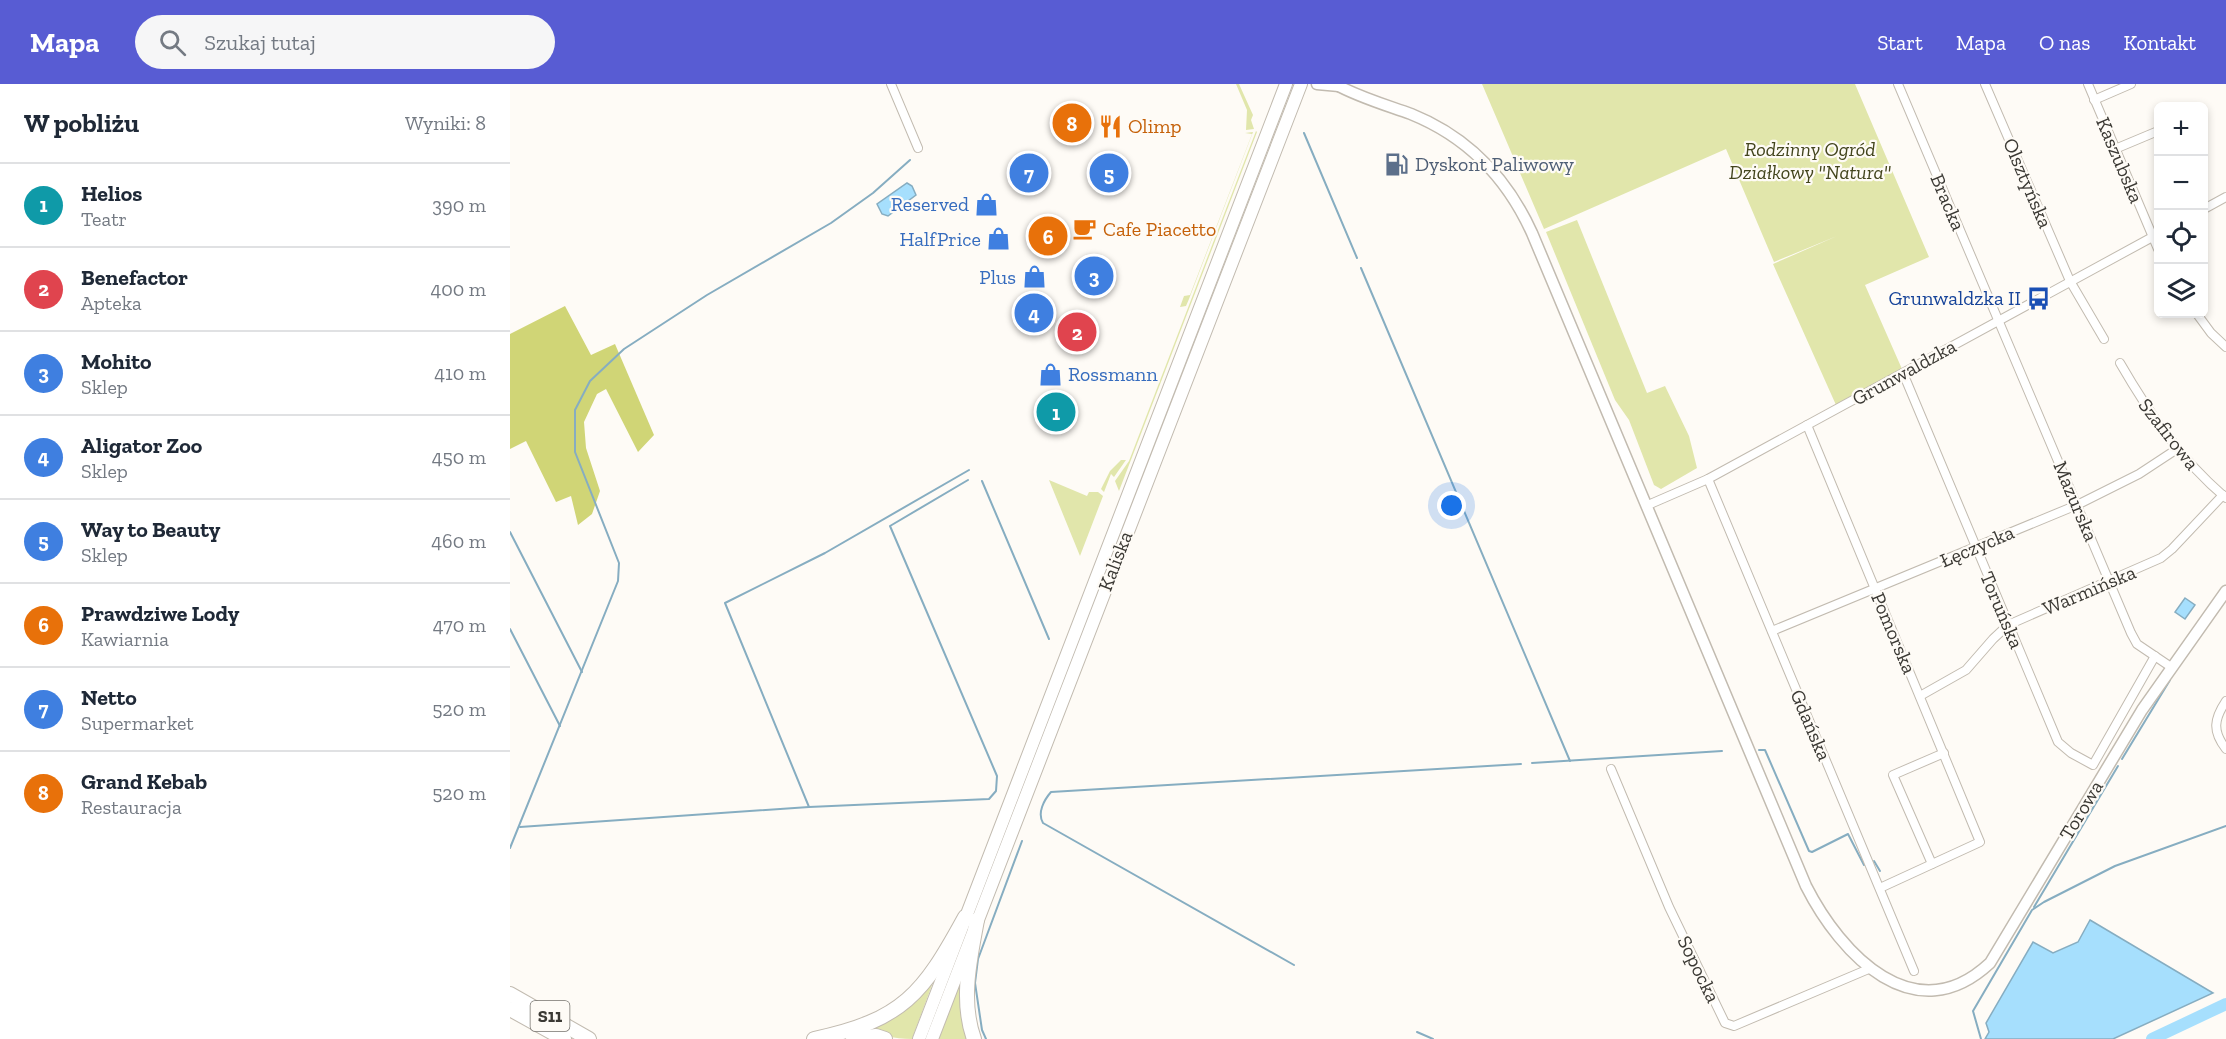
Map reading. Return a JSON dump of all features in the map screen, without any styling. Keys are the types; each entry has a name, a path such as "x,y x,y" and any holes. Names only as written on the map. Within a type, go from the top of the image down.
{"highway":[{"path":"814,1039 870,1024 889,1014 912,997 932,974 971,919"},
{"path":"971,919 967,995 968,1015 975,1039"},
{"name":"S11","path":"510,994 589,1039"},
{"name":"S11","path":"510,1009 564,1039"},
{"path":"853,1039 876,1036 885,1039"}],"main road":[{"name":"Kaliska","path":"932,1039 971,919 1286,84"},
{"name":"Kaliska","path":"919,1039 971,919 1301,84"}],"street":[{"path":"891,84 918,148"},
{"path":"1317,84 1338,85 1443,129 1473,150 1509,190 1532,233 1806,886 1835,932 1870,968"},
{"name":"Bracka","path":"1898,84 1998,321"},
{"name":"Olsztyńska","path":"1985,84 2070,281"},
{"name":"Kaszubska","path":"2088,84 2154,231"},
{"path":"2094,100 2131,84"},
{"path":"2115,148 2154,133"},
{"path":"2208,208 2226,197"},
{"name":"Grunwaldzka","path":"1648,506 1708,479 2154,236"},
{"path":"2070,281 2104,339"},
{"path":"2200,318 2211,333 2226,347"},
{"name":"Mazurska","path":"1998,321 2137,644 2171,667"},
{"name":"Szafirowa","path":"2120,363 2138,395 2177,449 2198,473 2224,496"},
{"name":"Toruńska","path":"1903,373 2058,742 2071,753 2093,765 2155,656"},
{"name":"Pomorska","path":"1806,425 1980,842 1932,864"},
{"name":"Łęczycka","path":"1772,631 2077,505 2139,474 2177,449"},
{"name":"Gdańska","path":"1708,479 1914,971"},
{"name":"Warmińska","path":"1920,696 1966,670 2008,625 2152,563 2172,549 2224,496"},
{"name":"Torowa","path":"1870,968 1887,980 1913,990 1936,990 1969,980 1990,963 2112,758 2171,667 2226,591"},
{"path":"2226,701 2217,714 2216,728 2218,738 2226,748"},
{"path":"1880,888 1932,864 1893,775 1944,753"},
{"name":"Sopocka","path":"1611,770 1670,907 1725,1023 1734,1026 1870,968"}],"green space":[{"path":"1236,84 1239,84 1253,115 1251,120 1254,129 1246,130 1247,110"},
{"name":"Rodzinny Ogród Działkowy \"Natura\"","path":"1482,84 1855,84 1929,257 1865,285 1902,369 1836,405 1773,264 1837,236 1774,262 1726,149 1544,229"},
{"path":"1256,131 1119,491 1115,481 1129,461"},
{"path":"1253,132 1189,299 1186,306 1180,307 1184,296 1190,295 1252,134 1245,133"},
{"path":"1577,220 1647,393 1665,386 1689,436 1697,468 1661,489 1654,485 1629,420 1615,400 1546,232"},
{"path":"565,306 591,355 615,344 654,435 638,452 606,389 597,394 584,422 586,448 600,491 592,514 578,525 571,496 556,502 526,441 510,449 510,334"},
{"path":"1121,460 1126,460 1114,477 1111,474 1104,492 1101,489 1110,471"},
{"path":"1049,480 1087,496 1089,492 1098,492 1103,496 1080,556"},
{"path":"964,973 971,1039 939,1039"},
{"path":"935,977 912,1039 860,1032"}],"water":[{"path":"907,183 912,186 916,195 888,216 882,214 877,204"},
{"path":"2185,598 2195,605 2185,619 2175,612"},
{"path":"2090,920 2213,993 2113,1039 1985,1039 1989,1032 1986,1023 2033,942 2053,953 2078,942"}],"waterway":[{"path":"1304,133 1357,258"},
{"path":"510,848 618,581 619,563 575,452 575,410 590,381 624,349 707,295 831,223 873,193 910,160"},
{"path":"1361,268 1570,761"},
{"path":"809,807 725,603 825,553 969,470"},
{"path":"520,827 809,807 989,799 996,791 997,776 890,526 968,480"},
{"path":"982,481 1049,639"},
{"path":"510,532 582,672"},
{"path":"510,629 560,726"},
{"path":"2122,759 2170,680"},
{"path":"1759,750 1765,750 1809,851 1812,852 1848,834 1864,865"},
{"path":"1532,763 1722,751"},
{"path":"1294,965 1043,823 1041,811 1046,799 1051,792 1521,764"},
{"path":"2034,907 2118,766"},
{"path":"1981,1039 1973,1011 2032,910 2115,866 2226,826"},
{"path":"986,1039 982,1030 975,983 978,959 1022,841"},
{"path":"1874,861 1880,871"},
{"path":"2152,1039 2226,1004"},
{"path":"1417,1032 1433,1039"}],"place":[{"name":"Grand Kebab","path":"1072,123"},
{"name":"Olimp","path":"1110,126"},
{"name":"Dyskont Paliwowy","path":"1397,164"},
{"name":"Netto","path":"1029,173"},
{"name":"Way to Beauty","path":"1109,173"},
{"name":"Reserved","path":"987,204"},
{"name":"Cafe Piacetto","path":"1085,229"},
{"name":"Prawdziwe Lody","path":"1048,236"},
{"name":"HalfPrice","path":"999,239"},
{"name":"Mohito","path":"1094,276"},
{"name":"Plus","path":"1034,277"},
{"name":"Grunwaldzka II","path":"2039,298"},
{"name":"Aligator Zoo","path":"1034,313"},
{"name":"Benefactor","path":"1077,332"},
{"name":"Rossmann","path":"1050,374"},
{"name":"Helios","path":"1056,412"}]}
